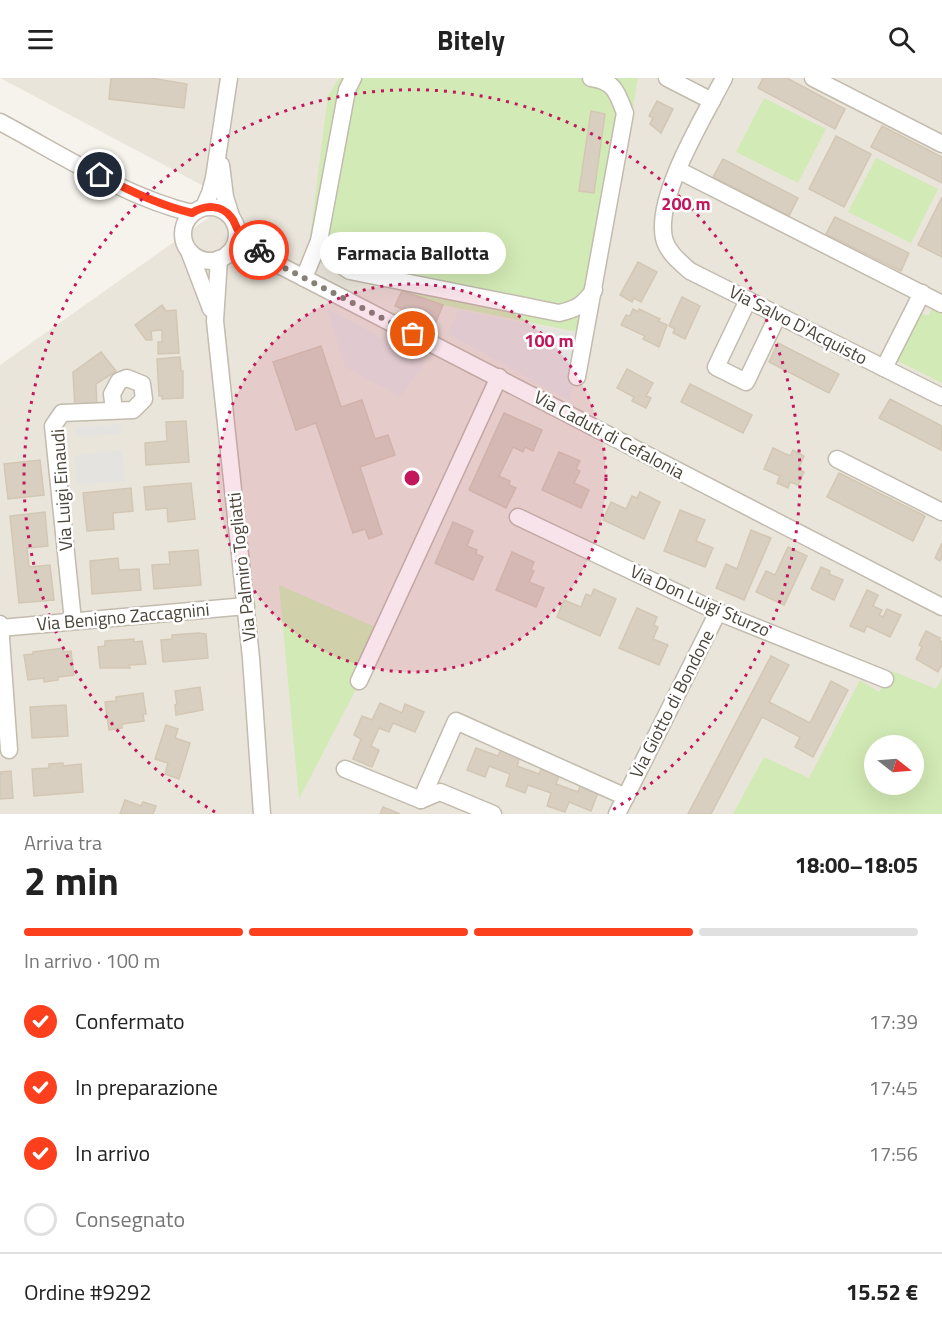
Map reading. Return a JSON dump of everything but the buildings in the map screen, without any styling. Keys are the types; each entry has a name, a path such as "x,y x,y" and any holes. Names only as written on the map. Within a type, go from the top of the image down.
{"street":[{"path":"140,197 183,232 188,219 198,210 210,193 219,152 229,78"},
{"path":"304,278 319,241 347,90 353,78"},
{"path":"578,377 625,113 614,87 602,79 591,78"},
{"path":"667,78 712,101"},
{"path":"724,78 678,170 942,304"},
{"path":"813,78 942,144"},
{"path":"0,122 140,197 167,207 198,210 218,208 234,222"},
{"path":"219,152 225,197 234,222"},
{"name":"Via Salvo D'Acquisto","path":"678,170 667,195 663,217 664,240 675,258 690,271 942,397"},
{"name":"Via Palmiro Togliatti","path":"215,321 224,257 236,242 234,222"},
{"name":"Via Caduti di Cefalonia","path":"234,222 249,242 275,263"},
{"name":"Via Palmiro Togliatti","path":"183,232 185,245 203,284 215,321 246,606 262,814"},
{"path":"319,241 330,258 350,271 559,313 575,310 587,300 594,290"},
{"path":"189,251 203,260 224,257"},
{"name":"Via Caduti di Cefalonia","path":"224,257 246,253 275,263 942,607"},
{"path":"884,368 922,293"},
{"path":"748,300 716,367 746,382 778,315"},
{"path":"359,681 498,377"},
{"name":"Via Luigi Einaudi","path":"73,621 53,426 62,413 114,410"},
{"path":"837,459 942,512"},
{"name":"Via Don Luigi Sturzo","path":"518,518 718,612 885,679"},
{"name":"Via Benigno Zaccagnini","path":"9,750 0,627 246,606"},
{"name":"Via Giotto di Bondone","path":"617,814 718,612"},
{"name":"Via Giotto di Bondone","path":"421,800 456,721 626,797"},
{"path":"345,769 421,800 440,792 493,814"}],"shaded area":[{"path":"0,78 942,78 942,814 0,814 0,365 232,201"},
{"path":"327,308 426,362 400,397 345,367"},
{"path":"459,310 580,335 570,401 448,334"},
{"path":"121,424 122,434 76,437 75,427"},
{"path":"122,450 125,481 77,485 75,455"}],"green space":[{"path":"339,78 638,78 593,335 443,305 402,291 309,244 328,96"},
{"path":"764,98 826,129 798,183 736,152"},
{"path":"876,158 938,189 911,243 848,212"},
{"path":"933,307 942,311 942,383 896,360 920,313 928,316"},
{"path":"279,585 382,630 353,695 299,799"},
{"path":"892,671 936,689 942,678 942,814 733,814 764,757 809,778 860,680 879,692"}],"way so far":[{"path":"259,250 275,263 413,334"}],"place":[{"name":"Farmacia Ballotta","path":"413,334"}],"route":[{"path":"100,175 140,197 167,207 192,213 204,207 225,211 249,242 259,250"}]}
